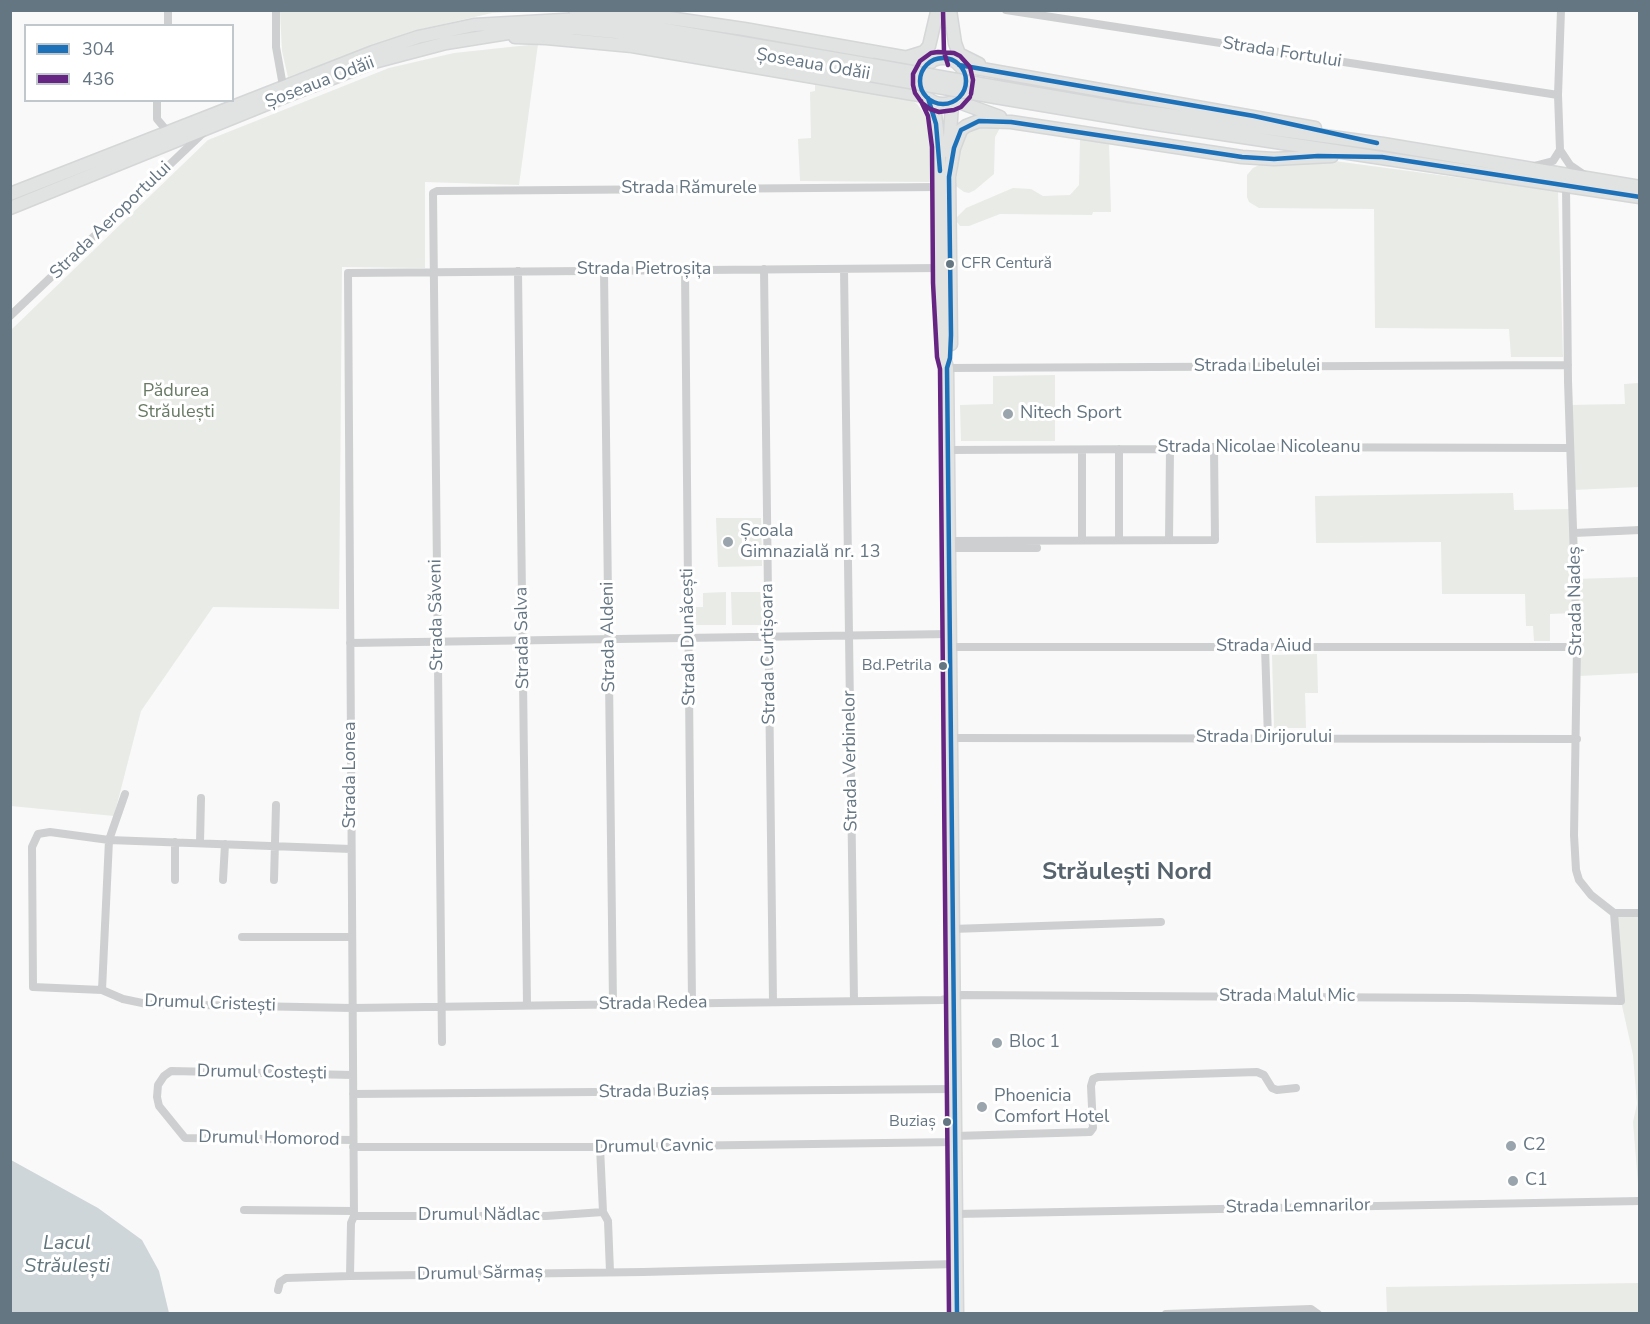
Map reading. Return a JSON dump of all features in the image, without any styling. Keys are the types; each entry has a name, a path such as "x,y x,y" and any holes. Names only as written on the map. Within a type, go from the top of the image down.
{"main road":[{"path":"509,22 557,10"},
{"path":"575,10 635,13 933,61"},
{"path":"907,58 924,52 929,46 943,11"},
{"path":"933,61 943,11"},
{"path":"943,11 951,51 965,75 965,86 960,97 954,102 949,128 951,335 950,358 946,368"},
{"path":"943,11 960,54 976,64 1000,69 1014,75"},
{"name":"Șoseaua Odăii","path":"10,194 283,86 418,37 451,29 509,22 581,19 625,23 1150,123 1520,168 1640,187"},
{"name":"Șoseaua Odăii","path":"10,208 211,126 390,57 446,43 533,29 604,30 871,70"},
{"path":"487,37 546,38 632,46 926,97 939,104 954,102 1011,122"},
{"path":"957,1314 946,368 940,268 938,138 934,114 922,90 920,77 926,66 943,58 957,64 1014,75 1254,116 1383,151"},
{"path":"949,177 956,141 966,126 980,121 1011,122 1242,157 1274,159 1383,151"},
{"name":"Șoseaua Odăii","path":"1383,151 1640,197"}],"street":[{"path":"276,10 275,40 283,86"},
{"name":"Strada Fortului","path":"1006,10 1558,95"},
{"path":"1561,10 1558,95 1560,150 1570,165 1591,179"},
{"path":"157,102 157,119 167,131"},
{"name":"Strada Aeroportului","path":"10,316 211,126"},
{"path":"1520,168 1553,161 1560,150"},
{"name":"Strada Nadeș","path":"1566,185 1568,365 1577,647 1574,835 1576,870 1579,879 1591,895 1614,913"},
{"name":"Strada Rămurele","path":"437,191 940,187"},
{"name":"Strada Săveni","path":"437,191 432,195 442,1042"},
{"name":"Strada Pietroșița","path":"348,273 940,268"},
{"name":"Strada Curtișoara","path":"764,269 774,1002"},
{"name":"Strada Verbinelor","path":"844,269 854,1001"},
{"name":"Strada Dunăcești","path":"685,270 692,1003"},
{"name":"Strada Salva","path":"518,271 527,1005"},
{"name":"Strada Aldeni","path":"604,271 613,1004"},
{"name":"Strada Lonea","path":"348,273 354,1214 351,1223 350,1276"},
{"name":"Strada Libelulei","path":"946,368 1568,365"},
{"path":"949,544 1082,540 1215,540 1214,447"},
{"name":"Strada Nicolae Nicoleanu","path":"948,450 1214,447 1570,448"},
{"path":"1119,449 1119,540"},
{"path":"1169,540 1170,449"},
{"path":"1082,450 1082,540"},
{"path":"1574,533 1640,530"},
{"path":"949,544 1036,548"},
{"name":"Strada Aiud","path":"350,643 849,636 1265,647 1577,647"},
{"path":"1265,647 1268,738"},
{"name":"Strada Dirijorului","path":"952,738 1576,739"},
{"path":"102,990 109,840 124,794"},
{"path":"200,843 201,798"},
{"path":"274,880 276,805"},
{"name":"Drumul Cristești","path":"109,840 50,832 38,834 35,839 32,858 33,987 102,990 123,999 147,1004 352,1008"},
{"path":"109,840 351,849"},
{"path":"175,842 175,880"},
{"path":"223,880 225,844"},
{"path":"1614,913 1640,913"},
{"name":"Strada Malul Mic","path":"953,998 962,995 1621,1001 1614,913"},
{"path":"952,929 1161,921"},
{"path":"242,937 352,937"},
{"name":"Strada Redea","path":"352,1008 942,1000 953,998"},
{"name":"Drumul Costești","path":"185,1138 159,1106 157,1097 158,1084 171,1071 353,1075"},
{"name":"Drumul Cavnic","path":"353,1144 600,1148 956,1139 1090,1132 1092,1128 1091,1086 1093,1079 1098,1077 1257,1072 1264,1074 1272,1088 1296,1088"},
{"name":"Strada Buziaș","path":"353,1094 955,1089"},
{"name":"Drumul Homorod","path":"185,1138 353,1144"},
{"path":"600,1148 603,1212 608,1221 610,1272"},
{"name":"Strada Lemnarilor","path":"956,1214 1640,1201"},
{"name":"Drumul Nădlac","path":"244,1210 354,1214 546,1216 603,1212"},
{"name":"Drumul Sărmaș","path":"278,1290 280,1282 286,1278 956,1264"},
{"path":"1166,1314 1311,1309 1318,1314"}],"green space":[{"path":"280,10 529,11 492,13 413,31 288,77 282,51"},
{"name":"Pădurea Străulești","path":"538,44 519,185 425,182 425,268 342,267 339,609 213,607 141,711 114,816 11,806 11,330 208,140 389,68 454,53"},
{"path":"815,85 908,98 917,104 928,119 930,128 931,182 800,181 798,139 811,138 810,92 815,91"},
{"path":"976,127 1000,128 995,137 994,174 969,193 956,186 960,145 969,130"},
{"path":"1080,138 1109,143 1111,212 1093,212 1092,215 1000,214 969,226 960,226 957,222 957,217 966,208 1013,188 1031,189 1043,196 1070,195 1079,185"},
{"path":"1327,160 1558,191 1563,357 1511,357 1509,329 1375,328 1374,209 1259,208 1249,202 1247,197 1247,175 1259,165"},
{"name":"Nitech Sport","path":"1055,375 1055,441 961,441 960,405 993,404 993,376"},
{"path":"1639,383 1639,487 1573,490 1569,405 1625,404 1624,384"},
{"path":"1513,493 1514,510 1570,509 1572,613 1550,614 1550,641 1534,641 1533,626 1526,626 1525,594 1442,594 1441,542 1316,543 1315,496"},
{"path":"716,518 761,518 762,566 718,567"},
{"path":"1639,577 1639,673 1579,676 1575,579"},
{"path":"726,592 726,625 695,625 695,607 703,607 703,593"},
{"path":"731,592 762,592 762,625 732,625"},
{"path":"1317,654 1318,693 1305,693 1306,728 1274,728 1272,655"},
{"path":"1614,913 1639,913 1639,1195 1633,1122 1637,1104 1633,1055 1621,1001"},
{"path":"1639,1283 1639,1313 1387,1313 1386,1287"}],"water":[{"name":"Lacul Străulești","path":"11,1160 98,1208 142,1240 159,1271 169,1313 11,1313"}],"transit line":[{"name":"436","path":"943,10 944,52 948,65"},
{"name":"436","path":"970,97 961,107 954,110 939,112 930,109 915,93 913,74 920,61 931,53 954,53 970,67 973,80 971,94"},
{"name":"304","path":"943,58 959,65 966,81 959,97 943,104 927,97 920,81 927,65 943,58"},
{"name":"304","path":"959,65 1254,116 1377,143"},
{"name":"304","path":"928,98 936,124 940,171"},
{"name":"436","path":"921,101 928,116 932,147 933,283 937,357 940,369 949,1314"},
{"name":"304","path":"957,1314 947,368 951,335 949,177 954,148 961,130 979,121 1011,122 1242,157 1274,159 1318,156 1382,157 1640,197"}],"place":[{"name":"CFR Centură","path":"950,264"},
{"name":"Nitech Sport","path":"1008,414"},
{"name":"Școala Gimnazială nr. 13","path":"728,542"},
{"name":"Bd.Petrila","path":"943,666"},
{"name":"Bloc 1","path":"997,1043"},
{"name":"Phoenicia Comfort Hotel","path":"982,1107"},
{"name":"Buziaș","path":"947,1122"},
{"name":"C2","path":"1511,1146"},
{"name":"C1","path":"1513,1181"}],"district":[{"name":"Străulești Nord","path":"1127,873"}]}
